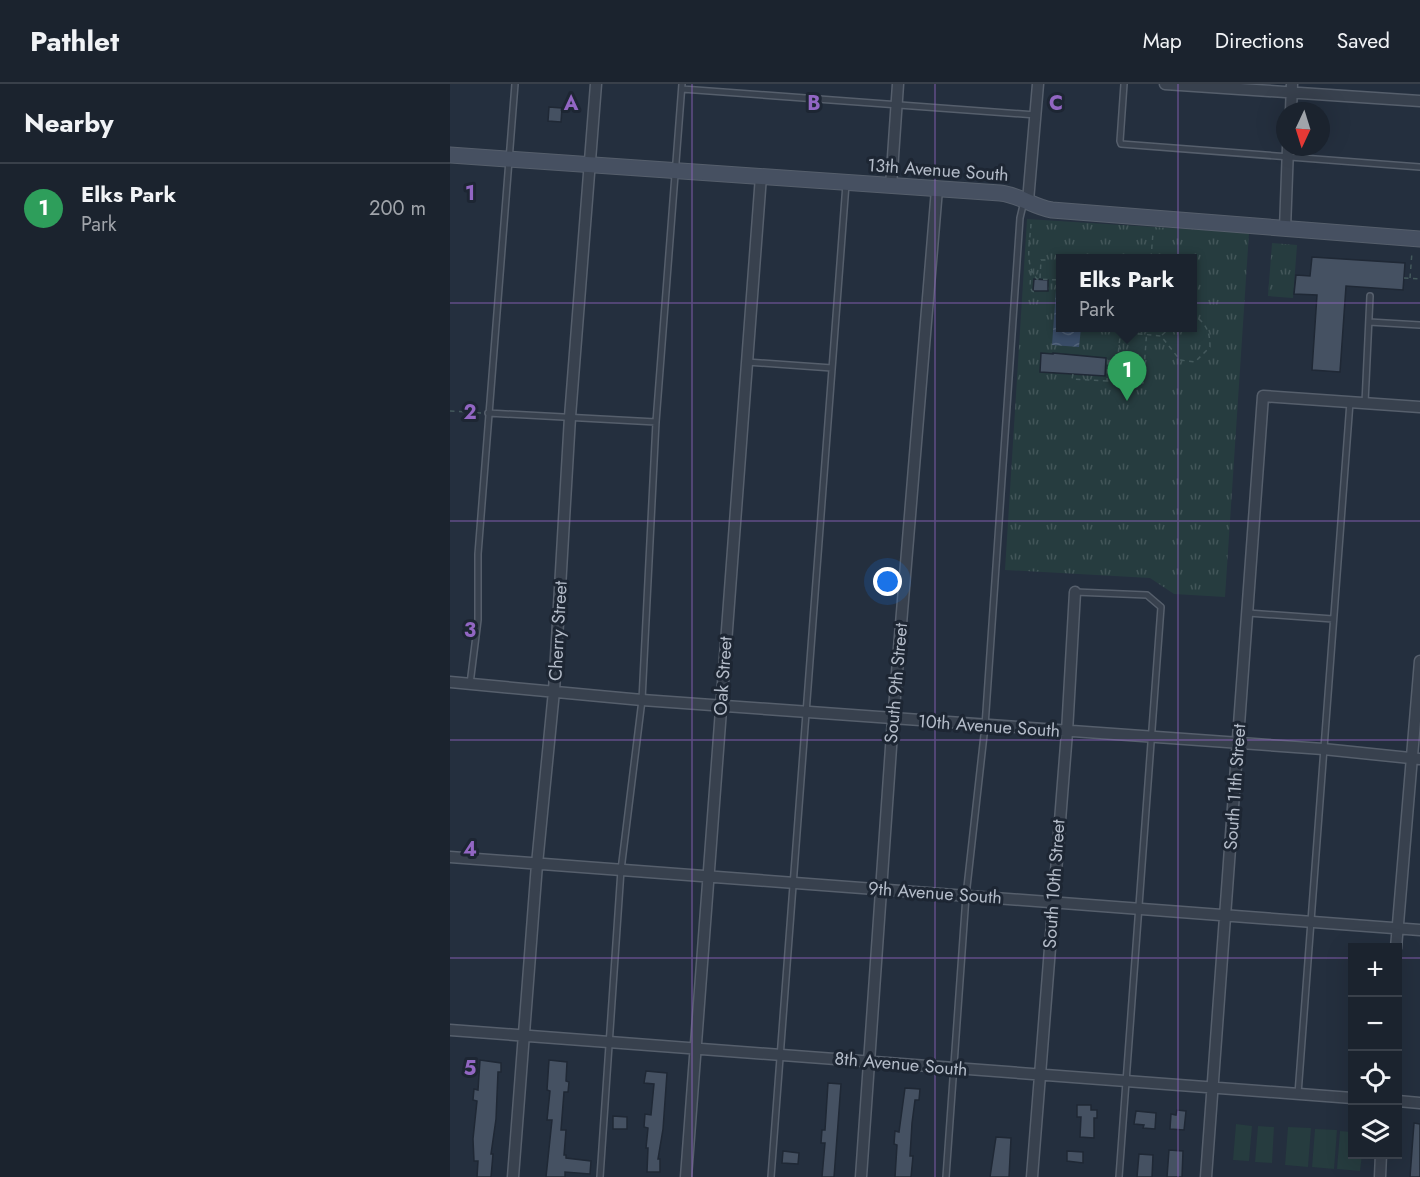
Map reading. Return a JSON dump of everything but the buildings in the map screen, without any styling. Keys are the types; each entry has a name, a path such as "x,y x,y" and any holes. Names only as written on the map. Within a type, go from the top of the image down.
{"street":[{"name":"Cherry Street","path":"513,1177 537,864 554,691 570,417 596,84"},
{"path":"891,186 898,84"},
{"path":"1026,200 1038,84"},
{"path":"1166,84 1292,88 1420,101"},
{"name":"13th Avenue South","path":"450,155 1012,194 1039,207 1052,210 1285,229 1416,245"},
{"path":"1285,229 1288,156"},
{"name":"Oak Street","path":"686,1177 761,176"},
{"name":"South 9th Street","path":"861,1177 893,718 937,189"},
{"name":"South 11th Street","path":"1206,1177 1263,396 1350,402"},
{"path":"1350,402 1420,407"},
{"name":"South 10th Street","path":"1032,1177 1075,592"},
{"path":"1396,943 1410,771 1416,758 1420,662"},
{"name":"10th Avenue South","path":"450,682 642,700 1323,749 1416,758"},
{"name":"9th Avenue South","path":"450,856 1420,930"},
{"name":"8th Avenue South","path":"450,1030 1348,1098"},
{"path":"1402,1101 1420,1103"},
{"path":"1380,1177 1381,1159"}],"lane":[{"path":"470,684 478,620 478,554 507,184 511,159 515,84"},
{"path":"1124,84 1121,144 1276,152"},
{"path":"600,1177 621,870 642,700 656,422 682,87 1036,115"},
{"path":"1316,156 1420,167"},
{"path":"771,1177 846,183"},
{"path":"946,1177 966,896 985,726 1020,218 1026,200"},
{"path":"1365,403 1370,296"},
{"path":"1369,322 1420,325"},
{"path":"747,363 832,368"},
{"path":"1298,1094 1350,402"},
{"path":"488,414 656,422"},
{"path":"1075,592 1147,595 1161,607 1119,1177"},
{"path":"1248,613 1333,619"}],"path":[{"path":"1031,224 1030,286 1032,291 1037,293"},
{"path":"1151,254 1153,233"},
{"path":"1410,278 1416,245"},
{"path":"1040,279 1041,260 1047,260"},
{"path":"1031,270 1037,279 1056,280"},
{"path":"1404,278 1420,279"},
{"path":"1107,381 1118,364 1120,332 1161,336 1180,360 1195,362 1210,347 1210,333 1197,318"},
{"path":"1161,336 1165,332"},
{"path":"1073,374 1072,379 1143,383 1146,334"},
{"path":"1107,381 1108,360 1144,363"},
{"path":"450,411 488,414"}],"green space":[{"path":"1027,219 1249,233 1225,597 1174,594 1150,578 1005,570"},
{"path":"1272,243 1297,245 1293,298 1268,296"},
{"path":"1236,1124 1252,1126 1249,1161 1233,1160"},
{"path":"1258,1126 1274,1127 1272,1163 1255,1162"},
{"path":"1288,1127 1311,1128 1308,1167 1285,1165"},
{"path":"1315,1129 1337,1130 1334,1169 1312,1167"},
{"path":"1340,1131 1348,1132 1348,1159 1362,1159 1360,1171 1337,1169"}],"water":[{"path":"1056,290 1056,332 1081,332 1079,347 1052,345"}],"place":[{"name":"Elks Park","path":"1127,401"}]}
